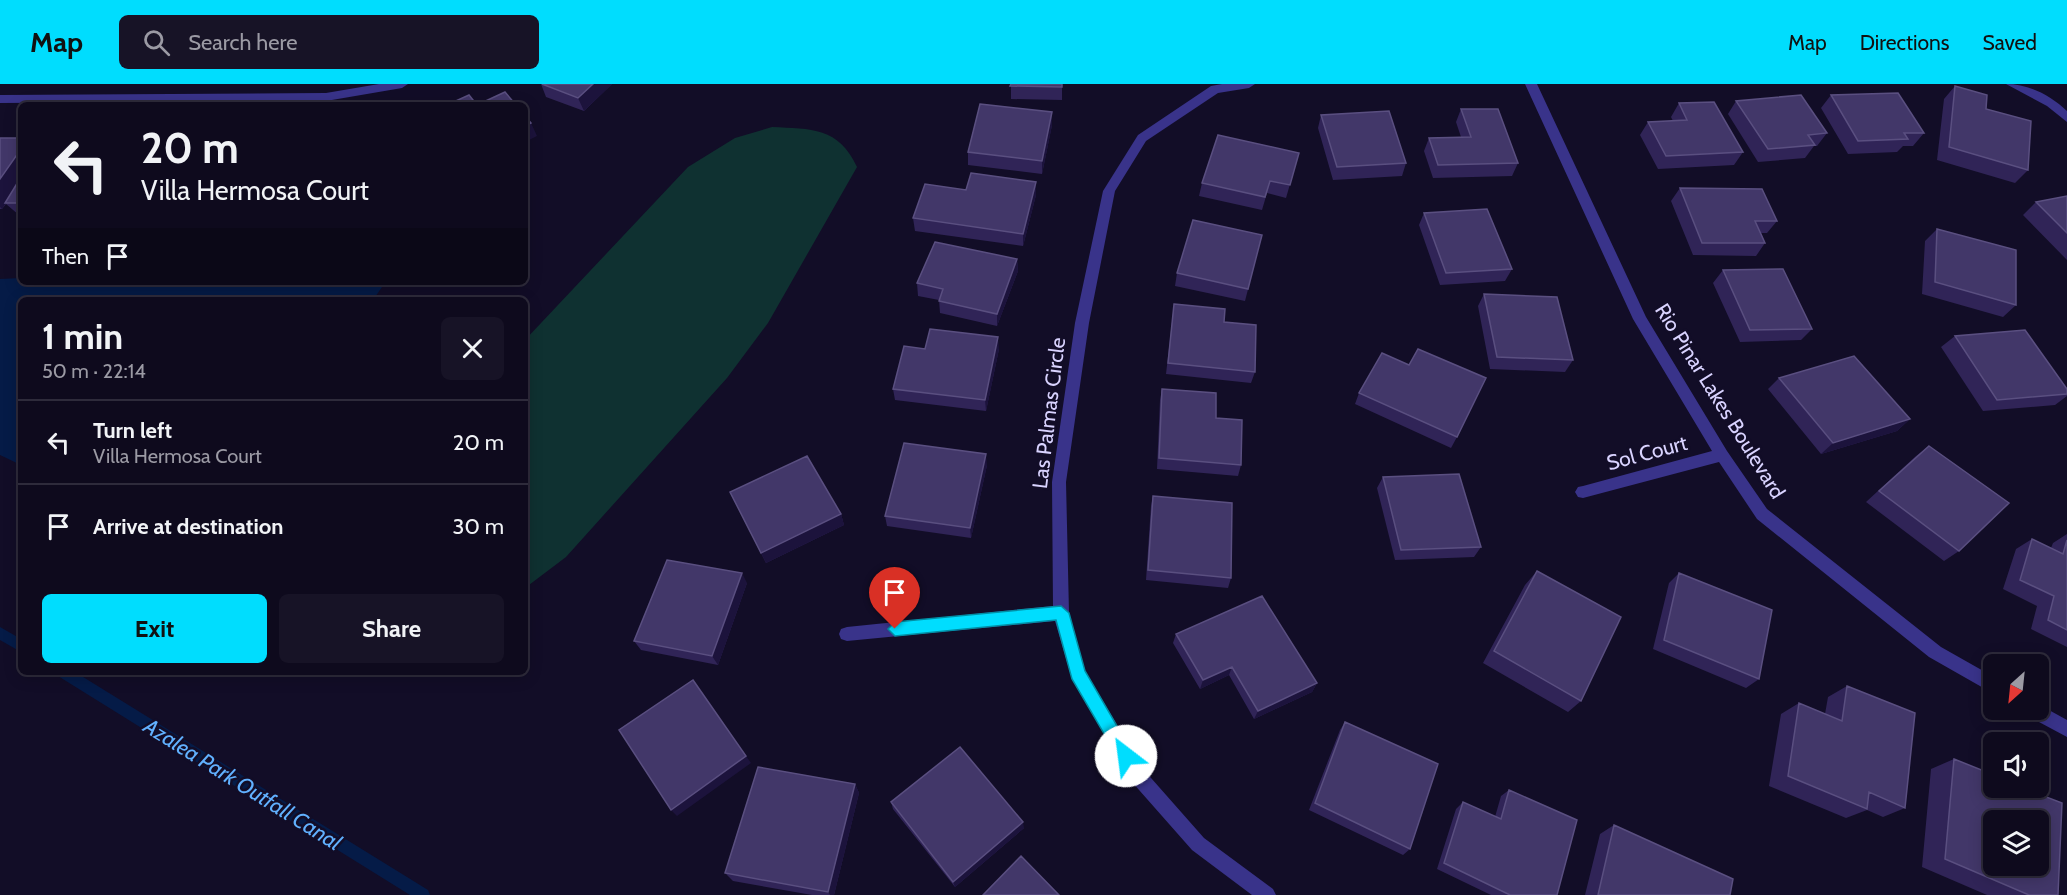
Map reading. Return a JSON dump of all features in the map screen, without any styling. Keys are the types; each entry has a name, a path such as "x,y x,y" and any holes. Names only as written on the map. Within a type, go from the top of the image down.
{"street":[{"path":"0,99 326,97 402,84"},
{"name":"Las Palmas Circle","path":"1249,84 1213,87 1142,138 1109,191 1082,323 1059,482 1061,613 1078,674 1138,776 1198,844 1267,895"},
{"name":"Rio Pinar Lakes Boulevard","path":"1531,84 1640,319 1722,455 1762,514 1935,652 1983,680"},
{"path":"2012,84 2050,103 2067,118"},
{"name":"Sol Court","path":"1583,492 1722,455"},
{"path":"847,633 1061,613"},
{"path":"2049,719 2067,729"}],"green space":[{"path":"772,127 811,130 832,137 842,144 857,167 768,323 727,378 566,557 528,586 528,337 688,167 735,138"}],"water":[{"path":"18,278 18,285 379,285 382,287 375,297 18,297 18,464 0,455 0,279"}],"building":[{"path":"542,84 593,84 578,98"},
{"path":"1011,84 1062,84 1062,87 1010,86"},
{"path":"1955,86 1987,95 1986,109 2031,121 2028,170 1949,147"},
{"path":"505,92 513,102 483,102"},
{"path":"1898,93 1924,133 1904,133 1908,139 1858,141 1831,95"},
{"path":"469,95 475,102 454,102"},
{"path":"1801,95 1827,133 1808,135 1815,145 1768,149 1736,101"},
{"path":"1714,102 1743,152 1666,156 1648,122 1687,120 1679,103"},
{"path":"980,104 1052,112 1042,161 968,152"},
{"path":"1461,109 1498,109 1518,163 1438,165 1429,138 1471,137"},
{"path":"1389,111 1406,163 1337,167 1321,115"},
{"path":"1218,135 1299,153 1290,185 1270,181 1265,197 1202,183"},
{"path":"0,138 18,138 18,153 0,179"},
{"path":"971,173 1036,182 1023,234 913,218 925,184 966,190"},
{"path":"18,182 18,203 5,203"},
{"path":"1680,188 1762,189 1777,221 1755,221 1765,243 1702,243"},
{"path":"2067,196 2067,233 2036,202"},
{"path":"1487,209 1512,269 1446,273 1424,213"},
{"path":"1193,220 1262,235 1248,289 1177,273"},
{"path":"1937,229 2016,250 2016,305 1935,282"},
{"path":"935,242 1017,259 997,314 939,301 943,289 917,283"},
{"path":"1783,269 1812,329 1750,330 1723,270"},
{"path":"1484,294 1557,297 1573,360 1497,357"},
{"path":"1174,304 1225,309 1224,322 1256,325 1255,372 1168,363"},
{"path":"930,329 998,337 985,400 893,389 904,346 925,349"},
{"path":"2025,330 2067,389 2067,394 1997,400 1955,336"},
{"path":"1418,349 1486,378 1457,437 1359,393 1382,353 1409,365"},
{"path":"1854,356 1910,419 1833,443 1779,378"},
{"path":"1162,389 1216,393 1216,418 1242,420 1241,465 1159,458"},
{"path":"904,443 986,454 970,528 885,516"},
{"path":"1929,446 2009,503 1959,551 1879,491"},
{"path":"807,456 841,514 761,553 730,492"},
{"path":"1459,474 1481,547 1401,550 1383,477"},
{"path":"1153,496 1232,503 1231,578 1148,570"},
{"path":"2032,539 2063,554 2067,540 2067,630 2048,620 2054,596 2020,580"},
{"path":"667,560 742,573 712,656 634,641"},
{"path":"1537,571 1621,617 1581,701 1494,651"},
{"path":"1679,573 1772,610 1759,679 1664,640"},
{"path":"1262,596 1317,683 1258,711 1232,667 1203,680 1176,634"},
{"path":"693,680 746,756 671,810 619,730"},
{"path":"1847,686 1915,713 1905,808 1869,792 1867,809 1788,776 1799,703 1842,721"},
{"path":"1345,722 1438,764 1410,849 1315,803"},
{"path":"960,747 1023,822 953,882 891,802"},
{"path":"1954,759 1983,771 1983,798 2049,798 2062,803 2058,895 2029,895 1985,876 2049,876 2049,810 1983,810 1983,875 1945,859"},
{"path":"758,767 855,784 828,892 725,873"},
{"path":"1509,790 1577,820 1557,895 1510,895 1444,863 1463,802 1501,819"},
{"path":"1614,825 1733,879 1730,895 1598,895"},
{"path":"1021,856 1059,895 983,895"}],"waterway":[{"name":"Azalea Park Outfall Canal","path":"0,633 18,644"},
{"name":"Azalea Park Outfall Canal","path":"68,675 423,895"}],"route":[{"path":"895,629 1061,613 1078,674 1126,756"}]}
